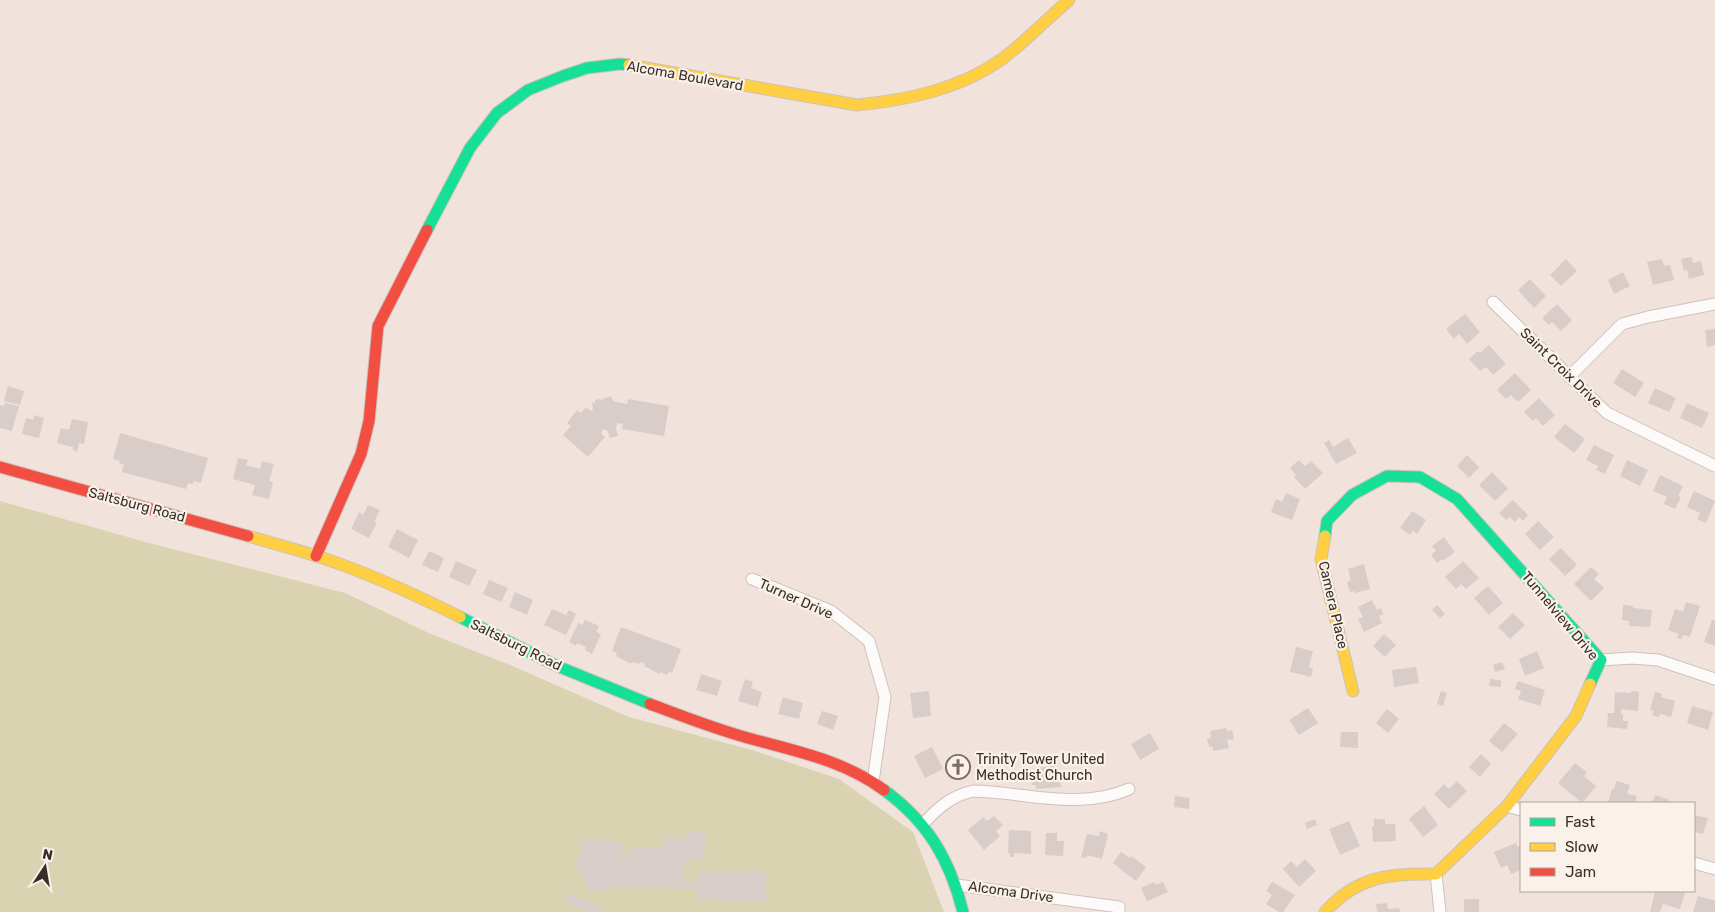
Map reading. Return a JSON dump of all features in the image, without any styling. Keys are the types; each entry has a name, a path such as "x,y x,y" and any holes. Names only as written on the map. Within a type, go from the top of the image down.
{"street":[{"name":"Alcoma Boulevard","path":"316,556 361,454 369,421 378,326 470,148 497,113 528,90 587,68 620,64 857,105 886,102 918,96 967,80 1002,59 1069,0"},
{"name":"Saint Croix Drive","path":"1493,302 1607,413 1715,466"},
{"path":"1569,377 1622,324 1715,304"},
{"name":"Saltsburg Road","path":"0,467 210,525 348,566 386,582 612,690 679,716 812,755 856,772 899,800 934,838 957,885 963,912"},
{"name":"Camera Place","path":"1353,691 1322,559 1326,521 1352,495 1387,476 1420,476 1457,499"},
{"name":"Tunnelview Drive","path":"1436,874 1507,806 1576,716 1601,660 1457,499"},
{"name":"Turner Drive","path":"752,579 831,611 869,641 885,697 873,782"},
{"path":"1601,660 1632,658 1658,660 1715,679"},
{"path":"923,824 939,807 952,798 973,791 1062,799 1115,795 1129,789"},
{"path":"1507,806 1520,810"},
{"path":"1695,863 1715,869"},
{"path":"1324,912 1330,904 1352,888 1378,877 1406,872 1436,874 1440,912"},
{"name":"Alcoma Drive","path":"957,885 1118,907 1119,912"}],"shaded area":[{"path":"0,501 149,543 345,593 431,634 510,665 629,717 752,750 839,779 913,832 944,912 0,912"}],"building":[{"path":"1692,257 1693,263 1701,261 1704,275 1689,279 1687,270 1684,271 1681,259"},
{"path":"1566,259 1577,271 1561,286 1550,275"},
{"path":"1662,259 1664,266 1670,265 1674,280 1653,285 1647,262"},
{"path":"1623,272 1630,286 1614,294 1608,280"},
{"path":"1530,279 1546,296 1534,308 1518,290"},
{"path":"1557,304 1572,320 1561,331 1552,322 1549,325 1542,318"},
{"path":"1465,314 1480,332 1467,344 1459,334 1454,339 1446,329"},
{"path":"1715,329 1715,345 1707,347 1705,330"},
{"path":"1489,345 1506,364 1493,375 1486,367 1480,371 1469,359"},
{"path":"1622,369 1644,383 1635,397 1613,383"},
{"path":"1515,373 1531,390 1518,402 1511,395 1506,399 1497,390"},
{"path":"8,386 24,391 20,405 4,401"},
{"path":"1655,388 1676,398 1669,412 1648,403"},
{"path":"611,396 613,401 627,404 628,399 669,406 664,436 622,429 623,424 617,423 618,436 610,438 608,431 603,429 601,433 605,437 588,457 563,435 571,426 567,423 577,410 581,413 586,407 591,411 593,409 592,403 595,400"},
{"path":"1539,398 1555,415 1543,426 1536,418 1533,421 1524,412"},
{"path":"5,403 19,406 12,431 0,428 0,405 4,406"},
{"path":"1687,403 1709,413 1702,428 1680,418"},
{"path":"34,415 44,418 39,438 22,434 26,418 33,420"},
{"path":"72,419 88,422 84,444 79,443 77,452 73,450 73,447 57,443 61,428 69,430"},
{"path":"1565,424 1585,439 1574,453 1554,437"},
{"path":"120,433 208,458 201,483 193,481 193,484 188,483 186,489 122,472 124,465 119,463 120,461 113,459"},
{"path":"1348,438 1357,453 1336,464 1324,443 1329,440 1333,447"},
{"path":"1594,445 1614,455 1605,474 1596,470 1598,466 1586,460"},
{"path":"1467,455 1479,467 1469,478 1457,466"},
{"path":"238,458 248,460 246,465 260,469 262,461 274,464 269,481 273,482 269,499 252,495 255,485 233,479"},
{"path":"1299,460 1305,466 1311,461 1323,473 1305,489 1294,477 1296,475 1290,468"},
{"path":"1627,460 1648,470 1640,486 1620,476"},
{"path":"1492,472 1508,489 1495,501 1479,485"},
{"path":"1660,475 1683,486 1678,496 1681,497 1675,509 1664,504 1667,497 1653,491"},
{"path":"1694,491 1715,501 1706,523 1697,519 1700,513 1687,507"},
{"path":"1286,493 1300,499 1292,520 1271,512 1276,499 1282,502"},
{"path":"1513,500 1528,515 1523,521 1519,517 1515,522 1510,517 1506,520 1499,513"},
{"path":"368,505 380,510 374,522 377,523 369,538 351,529 359,512 363,515"},
{"path":"1412,511 1426,520 1417,534 1413,531 1410,535 1400,528"},
{"path":"1538,521 1554,537 1540,550 1525,534"},
{"path":"397,529 418,540 409,558 388,547"},
{"path":"1444,537 1455,552 1437,563 1431,555 1436,551 1432,546"},
{"path":"1561,548 1577,565 1565,576 1549,559"},
{"path":"429,551 444,558 438,572 422,565"},
{"path":"456,561 477,570 469,586 449,577"},
{"path":"1463,561 1479,578 1466,589 1461,584 1456,589 1445,577"},
{"path":"1364,564 1370,589 1355,593 1354,591 1350,592 1347,582 1351,580 1348,569"},
{"path":"1591,567 1599,574 1594,579 1604,588 1591,601 1574,584"},
{"path":"489,580 508,588 501,602 483,594"},
{"path":"1488,586 1503,603 1489,615 1474,598"},
{"path":"515,592 533,600 527,615 509,607"},
{"path":"1372,600 1377,610 1381,608 1383,614 1379,616 1382,623 1364,632 1358,619 1363,617 1358,607"},
{"path":"1686,602 1700,606 1690,637 1683,635 1682,639 1677,638 1679,634 1668,630 1675,609 1683,612"},
{"path":"1437,605 1445,614 1440,618 1432,610"},
{"path":"1623,605 1652,610 1650,627 1629,626 1629,621 1622,620"},
{"path":"552,609 566,615 569,610 576,614 566,635 544,625"},
{"path":"1513,613 1525,625 1510,639 1498,627"},
{"path":"585,620 599,626 596,632 601,634 592,654 585,650 586,647 577,643 576,646 569,642 578,623 582,625"},
{"path":"1712,620 1715,621 1715,646 1704,642"},
{"path":"621,627 681,649 672,673 668,672 667,675 660,672 659,674 644,666 645,664 632,662 631,664 616,656 617,653 612,651"},
{"path":"1384,634 1396,645 1385,657 1373,646"},
{"path":"1296,647 1313,651 1309,667 1313,668 1311,677 1290,672"},
{"path":"1537,651 1544,668 1525,676 1519,659"},
{"path":"1502,662 1505,669 1495,672 1493,665"},
{"path":"1416,667 1419,683 1394,687 1392,670"},
{"path":"701,674 722,681 717,696 696,690"},
{"path":"745,679 753,682 751,688 762,692 758,707 738,701"},
{"path":"1490,679 1501,680 1501,687 1489,686"},
{"path":"1518,681 1545,690 1540,706 1518,699 1521,691 1515,689"},
{"path":"929,691 931,716 913,718 910,693"},
{"path":"1441,691 1447,693 1443,706 1437,704"},
{"path":"1631,691 1639,692 1638,711 1621,709 1623,721 1628,721 1627,729 1607,727 1608,713 1614,713 1615,692 1631,693"},
{"path":"1655,692 1662,694 1661,697 1675,701 1671,717 1660,714 1659,717 1652,715 1654,711 1650,710"},
{"path":"783,697 803,703 799,719 778,714"},
{"path":"1692,706 1713,712 1708,730 1687,723"},
{"path":"1308,708 1318,723 1299,735 1289,720"},
{"path":"1387,709 1399,719 1388,733 1376,723"},
{"path":"822,711 838,716 833,730 817,724"},
{"path":"1504,723 1518,734 1502,752 1489,741"},
{"path":"1226,728 1227,731 1232,730 1234,739 1227,740 1229,748 1213,751 1212,746 1209,747 1207,738 1211,738 1210,731"},
{"path":"1341,732 1358,732 1358,748 1340,747"},
{"path":"1150,733 1159,749 1140,760 1131,744"},
{"path":"932,747 943,769 925,778 914,756"},
{"path":"1481,754 1491,764 1480,777 1469,767"},
{"path":"1575,763 1587,772 1584,776 1596,786 1581,802 1558,783"},
{"path":"1055,766 1056,779 1060,778 1061,787 1036,789 1035,785 1032,785 1031,770"},
{"path":"1457,781 1467,791 1449,809 1434,794 1444,784 1449,789"},
{"path":"1616,781 1630,785 1627,794 1637,796 1635,802 1608,802 1612,789 1614,789"},
{"path":"1655,795 1669,800 1668,802 1652,802"},
{"path":"1175,796 1190,798 1189,809 1174,807"},
{"path":"1424,806 1438,825 1423,837 1409,819"},
{"path":"1695,815 1708,818 1703,834 1695,832"},
{"path":"994,816 1003,825 996,831 1000,836 984,850 968,830 983,817 987,821"},
{"path":"1315,819 1317,825 1307,829 1305,823"},
{"path":"1374,819 1385,819 1385,824 1395,824 1396,841 1373,842 1372,826 1374,826"},
{"path":"1349,821 1360,846 1340,855 1329,829"},
{"path":"1009,830 1031,831 1031,854 1014,853 1014,857 1010,857 1010,853 1008,853"},
{"path":"1100,831 1108,834 1102,859 1087,855 1087,858 1081,857 1087,834 1099,836"},
{"path":"685,832 705,832 704,860 689,860 689,865 684,865 684,881 698,882 698,871 766,872 765,901 697,900 698,889 615,887 590,893 581,871 576,871 577,853 582,853 582,840 622,841 621,856 629,856 629,847 663,848 663,838 685,839"},
{"path":"1046,833 1057,833 1057,841 1064,841 1063,856 1045,855"},
{"path":"1516,843 1517,847 1520,846 1520,870 1511,874 1507,865 1501,868 1494,852"},
{"path":"1121,852 1130,858 1131,856 1146,867 1136,881 1113,863"},
{"path":"1305,859 1316,871 1299,887 1283,869 1291,861 1297,867"},
{"path":"1154,882 1156,885 1163,882 1168,892 1147,901 1141,888"},
{"path":"1272,882 1295,895 1283,912 1279,912 1266,904 1272,895 1266,891"},
{"path":"1655,892 1685,893 1680,909 1663,904 1660,912 1650,912"},
{"path":"567,893 601,907 598,912 590,912 564,901"},
{"path":"1698,896 1715,901 1715,912 1693,912"},
{"path":"1464,899 1479,899 1479,912 1464,912"},
{"path":"1387,903 1388,909 1399,908 1400,912 1377,912 1376,904"}],"traffic: fast":[{"path":"427,230 470,148 497,113 528,90 563,76 587,68 620,64 629,65"},
{"path":"1325,536 1327,521 1352,495 1387,476 1420,477 1457,499 1601,660 1590,684"},
{"path":"460,617 557,666 650,704"},
{"path":"884,790 913,815 935,844 944,859 958,893 963,912"}],"traffic: slow":[{"path":"629,65 857,105 876,103 933,91 969,78 986,69 1011,52 1069,0"},
{"path":"248,536 315,555 353,569 460,617"},
{"path":"1325,536 1321,559 1353,691"},
{"path":"1325,912 1349,891 1375,879 1404,874 1436,874 1507,806 1576,716 1590,684"}],"traffic: jam":[{"path":"316,556 361,454 369,421 378,326 427,230"},
{"path":"0,467 248,536"},
{"path":"650,704 723,731 801,752 835,764 852,771 884,790"}],"place":[{"name":"Trinity Tower United Methodist Church","path":"958,767"}]}
